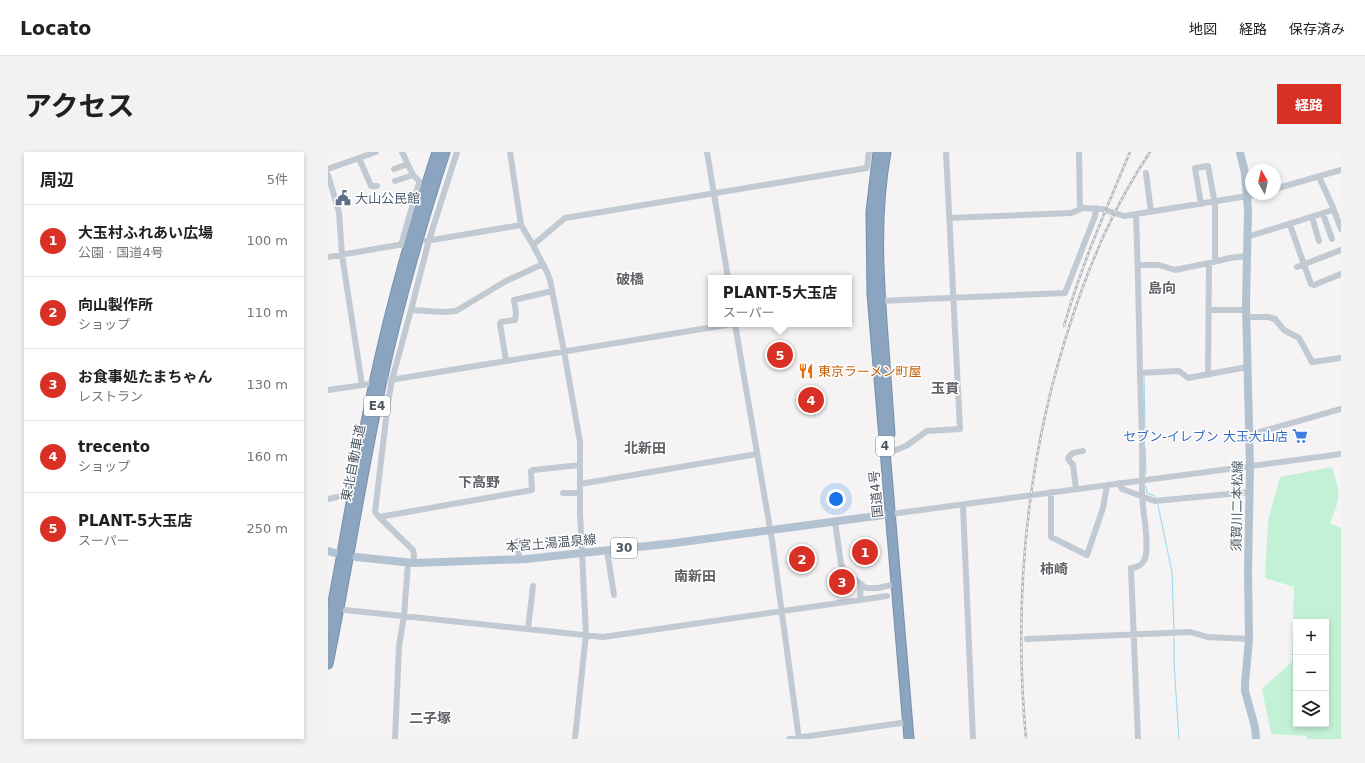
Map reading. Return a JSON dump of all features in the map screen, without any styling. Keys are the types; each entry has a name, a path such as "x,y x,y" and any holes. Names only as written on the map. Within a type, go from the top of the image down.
{"highway":[{"name":"東北自動車道","path":"328,628 366,424 382,349 407,250 437,152"},
{"name":"東北自動車道","path":"328,664 391,342 411,264 445,152"},
{"name":"国道4号","path":"878,152 875,166 871,212 872,288 894,514 913,739"},
{"name":"国道4号","path":"886,152 879,219 880,301 891,452 896,584 909,739"}],"main road":[{"name":"須賀川二本松線","path":"1240,152 1245,173"},
{"name":"須賀川二本松線","path":"1247,200 1246,313 1250,492 1248,564 1249,639 1245,691 1255,727 1256,739"},
{"name":"本宮土湯温泉線","path":"356,557 410,563 519,559 770,531 894,514"}],"street":[{"path":"328,169 374,152"},
{"path":"328,258 403,244 419,183 413,175 402,152"},
{"path":"395,739 399,681 399,646 410,563 414,555 412,550 375,512 391,380 427,240 457,152"},
{"path":"510,152 521,225 533,245 550,280 580,442 580,493 586,634 575,739"},
{"path":"707,152 728,275"},
{"path":"533,245 565,218 867,168 869,152"},
{"path":"891,452 906,446 927,431 960,429 946,152"},
{"path":"1079,152 1080,208"},
{"path":"360,158 371,186 377,186"},
{"path":"394,169 408,164"},
{"path":"1200,204 1195,168 1208,166 1215,204 1209,310 1208,375"},
{"path":"1281,187 1341,170"},
{"path":"1146,173 1151,212"},
{"path":"328,174 339,212 342,255 362,385"},
{"path":"395,181 413,175"},
{"path":"1319,177 1333,210 1339,218 1341,229"},
{"path":"949,218 1071,213 1080,208 1096,208 1124,216 1245,197"},
{"path":"880,301 953,299 1065,292 1096,216 1096,208"},
{"path":"1247,237 1290,225 1333,210"},
{"path":"1323,214 1332,239"},
{"path":"1136,215 1142,437 1142,497 1146,529 1146,556 1138,567 1131,568 1138,739"},
{"path":"1312,218 1319,241"},
{"path":"427,240 521,225"},
{"path":"1290,225 1311,284 1313,285 1341,274"},
{"path":"1297,267 1341,250"},
{"path":"1138,266 1159,265 1175,270 1230,258 1247,256"},
{"path":"410,310 443,312 456,311 506,281 543,264"},
{"path":"506,361 500,324 501,322 515,320 516,313 514,300 552,291"},
{"path":"1209,310 1246,313 1275,319 1284,330 1299,338 1312,362 1341,358"},
{"path":"391,380 713,327"},
{"path":"736,327 770,531 799,738"},
{"path":"1140,373 1179,371 1188,378 1247,367"},
{"path":"328,390 370,384"},
{"path":"1249,435 1341,408"},
{"path":"1076,489 1073,465 1068,459 1074,452 1083,451"},
{"path":"580,484 757,454"},
{"path":"894,514 1341,454"},
{"path":"379,517 532,490 531,471 580,465"},
{"path":"1119,483 1122,489 1142,497 1155,500 1250,492"},
{"path":"1051,492 1051,537 1087,555 1103,508 1107,485"},
{"path":"563,493 580,493"},
{"path":"328,499 337,497"},
{"path":"963,504 973,739"},
{"path":"835,522 842,568 844,571 870,589 896,584"},
{"path":"518,541 519,559"},
{"path":"607,550 614,595"},
{"path":"860,600 861,584"},
{"path":"528,629 533,586"},
{"path":"345,610 603,636 887,596"},
{"path":"1028,639 1191,632 1208,637 1249,639"},
{"path":"789,739 908,722"}],"green space":[{"path":"1332,467 1337,484 1338,501 1330,523 1341,528 1341,739 1307,739 1306,736 1271,734 1262,689 1292,662 1293,624 1293,727 1329,727 1329,619 1293,619 1294,587 1265,578 1268,521 1280,477"}],"waterway":[{"path":"1144,377 1145,427"},
{"path":"1145,448 1146,474"},
{"path":"1146,486 1147,493 1155,497"},
{"path":"1158,505 1172,572 1174,631"},
{"path":"1174,636 1174,663 1179,739"}],"railway":[{"path":"1064,326 1086,260 1130,152"},
{"path":"1026,739 1022,686 1021,632 1023,579 1027,526 1034,474 1044,421 1072,318 1096,253 1126,191 1150,152"}],"place":[{"name":"大山公民館","path":"343,198"},
{"name":"PLANT-5大玉店","path":"780,355"},
{"name":"東京ラーメン町屋","path":"806,371"},
{"name":"trecento","path":"811,400"},
{"name":"セブン-イレブン 大玉大山店","path":"1300,436"},
{"name":"大玉村ふれあい広場","path":"865,552"},
{"name":"向山製作所","path":"802,559"},
{"name":"お食事処たまちゃん","path":"842,582"}],"district":[{"name":"破橋","path":"630,279"},
{"name":"島向","path":"1162,288"},
{"name":"玉貫","path":"945,388"},
{"name":"北新田","path":"645,448"},
{"name":"下高野","path":"479,482"},
{"name":"柿崎","path":"1054,569"},
{"name":"南新田","path":"695,576"},
{"name":"二子塚","path":"430,718"}]}
